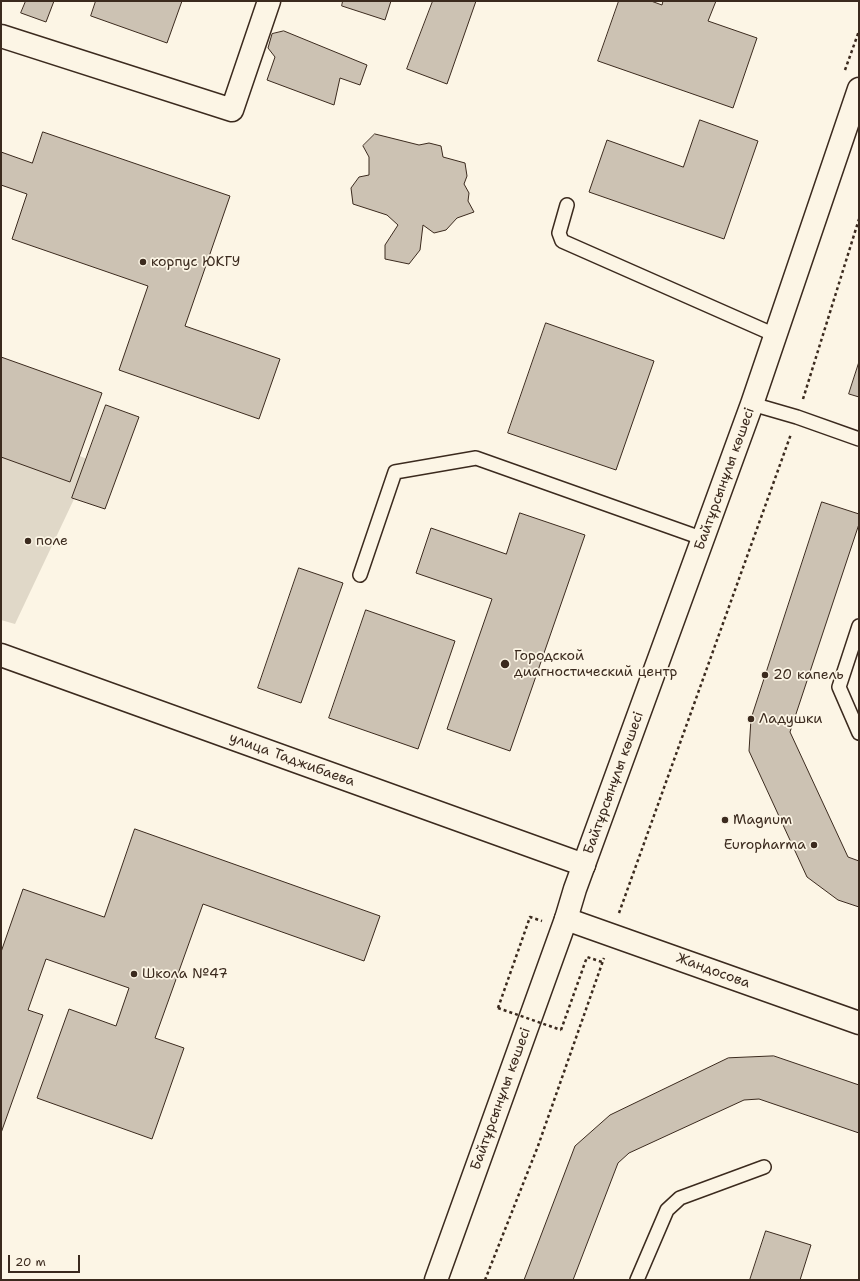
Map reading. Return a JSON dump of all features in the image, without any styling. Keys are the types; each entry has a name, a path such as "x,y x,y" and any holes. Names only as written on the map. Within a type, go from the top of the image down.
{"street":[{"path":"1,36 232,110 269,1"},
{"name":"Байтұрсынұлы көшесі","path":"436,1280 584,865 752,404 859,89"},
{"name":"улица Таджибаева","path":"1,655 584,865"},
{"name":"Жандосова","path":"566,919 859,1023"}],"lane":[{"path":"567,205 559,233 562,241 775,335"},
{"path":"752,404 797,417 859,439"},
{"path":"360,574 396,472 476,458 704,539"},
{"path":"859,626 839,687 859,733"},
{"path":"637,1280 667,1210 680,1198 764,1167"}],"path":[{"path":"485,1280 538,1146 602,962 797,417 859,219"},
{"path":"530,917 498,1008 561,1030 587,957 602,962"}],"shaded area":[{"name":"поле","path":"1,424 92,461 15,624 1,620"}],"building":[{"path":"26,1 54,1 46,22 21,13"},
{"path":"96,1 182,1 167,43 91,16"},
{"path":"343,1 391,1 385,20 342,6"},
{"path":"433,1 476,1 447,84 407,69"},
{"path":"619,1 651,1 662,5 663,1 716,1 708,21 757,38 733,108 598,61"},
{"path":"284,31 367,65 360,85 340,78 334,105 267,80 275,57 268,48 272,34"},
{"path":"700,120 758,141 724,239 589,192 607,140 683,167"},
{"name":"корпус ЮКГУ","path":"43,132 230,196 185,326 280,359 259,419 119,370 148,286 12,239 27,194 1,185 1,152 32,163"},
{"path":"375,134 419,145 429,143 441,146 443,157 465,163 467,176 464,184 469,193 468,201 474,212 457,218 446,230 434,233 423,225 420,250 409,264 385,259 385,245 398,225 387,215 353,204 351,188 359,177 369,175 369,157 363,146"},
{"path":"546,323 654,361 616,470 508,433"},
{"path":"1,357 102,393 70,482 1,457"},
{"path":"859,362 859,397 849,394"},
{"path":"106,405 139,417 105,509 72,498"},
{"path":"822,502 859,514 859,524 790,732 848,857 859,861 859,907 838,900 807,877 749,751 751,719"},
{"name":"Городской диагностический центр","path":"520,513 585,535 510,751 447,729 492,599 416,573 431,528 506,554"},
{"path":"299,568 343,583 301,703 258,688"},
{"path":"366,610 455,641 418,749 329,718"},
{"name":"Школа №47","path":"135,829 380,916 364,961 203,904 155,1038 184,1048 152,1139 37,1098 69,1009 116,1026 129,988 46,959 28,1010 43,1015 1,1133 1,952 23,889 104,917"},
{"path":"774,1056 859,1085 859,1133 759,1099 744,1100 629,1153 618,1163 573,1280 524,1280 575,1146 610,1115 728,1058"},
{"path":"766,1231 811,1245 800,1280 750,1280"}],"place":[{"name":"корпус ЮКГУ","path":"143,262"},
{"name":"поле","path":"28,541"},
{"name":"Городской диагностический центр","path":"505,664"},
{"name":"20 капель","path":"765,675"},
{"name":"Ладушки","path":"751,719"},
{"name":"Magnum","path":"725,820"},
{"name":"Europharma","path":"814,845"},
{"name":"Школа №47","path":"134,974"}]}
